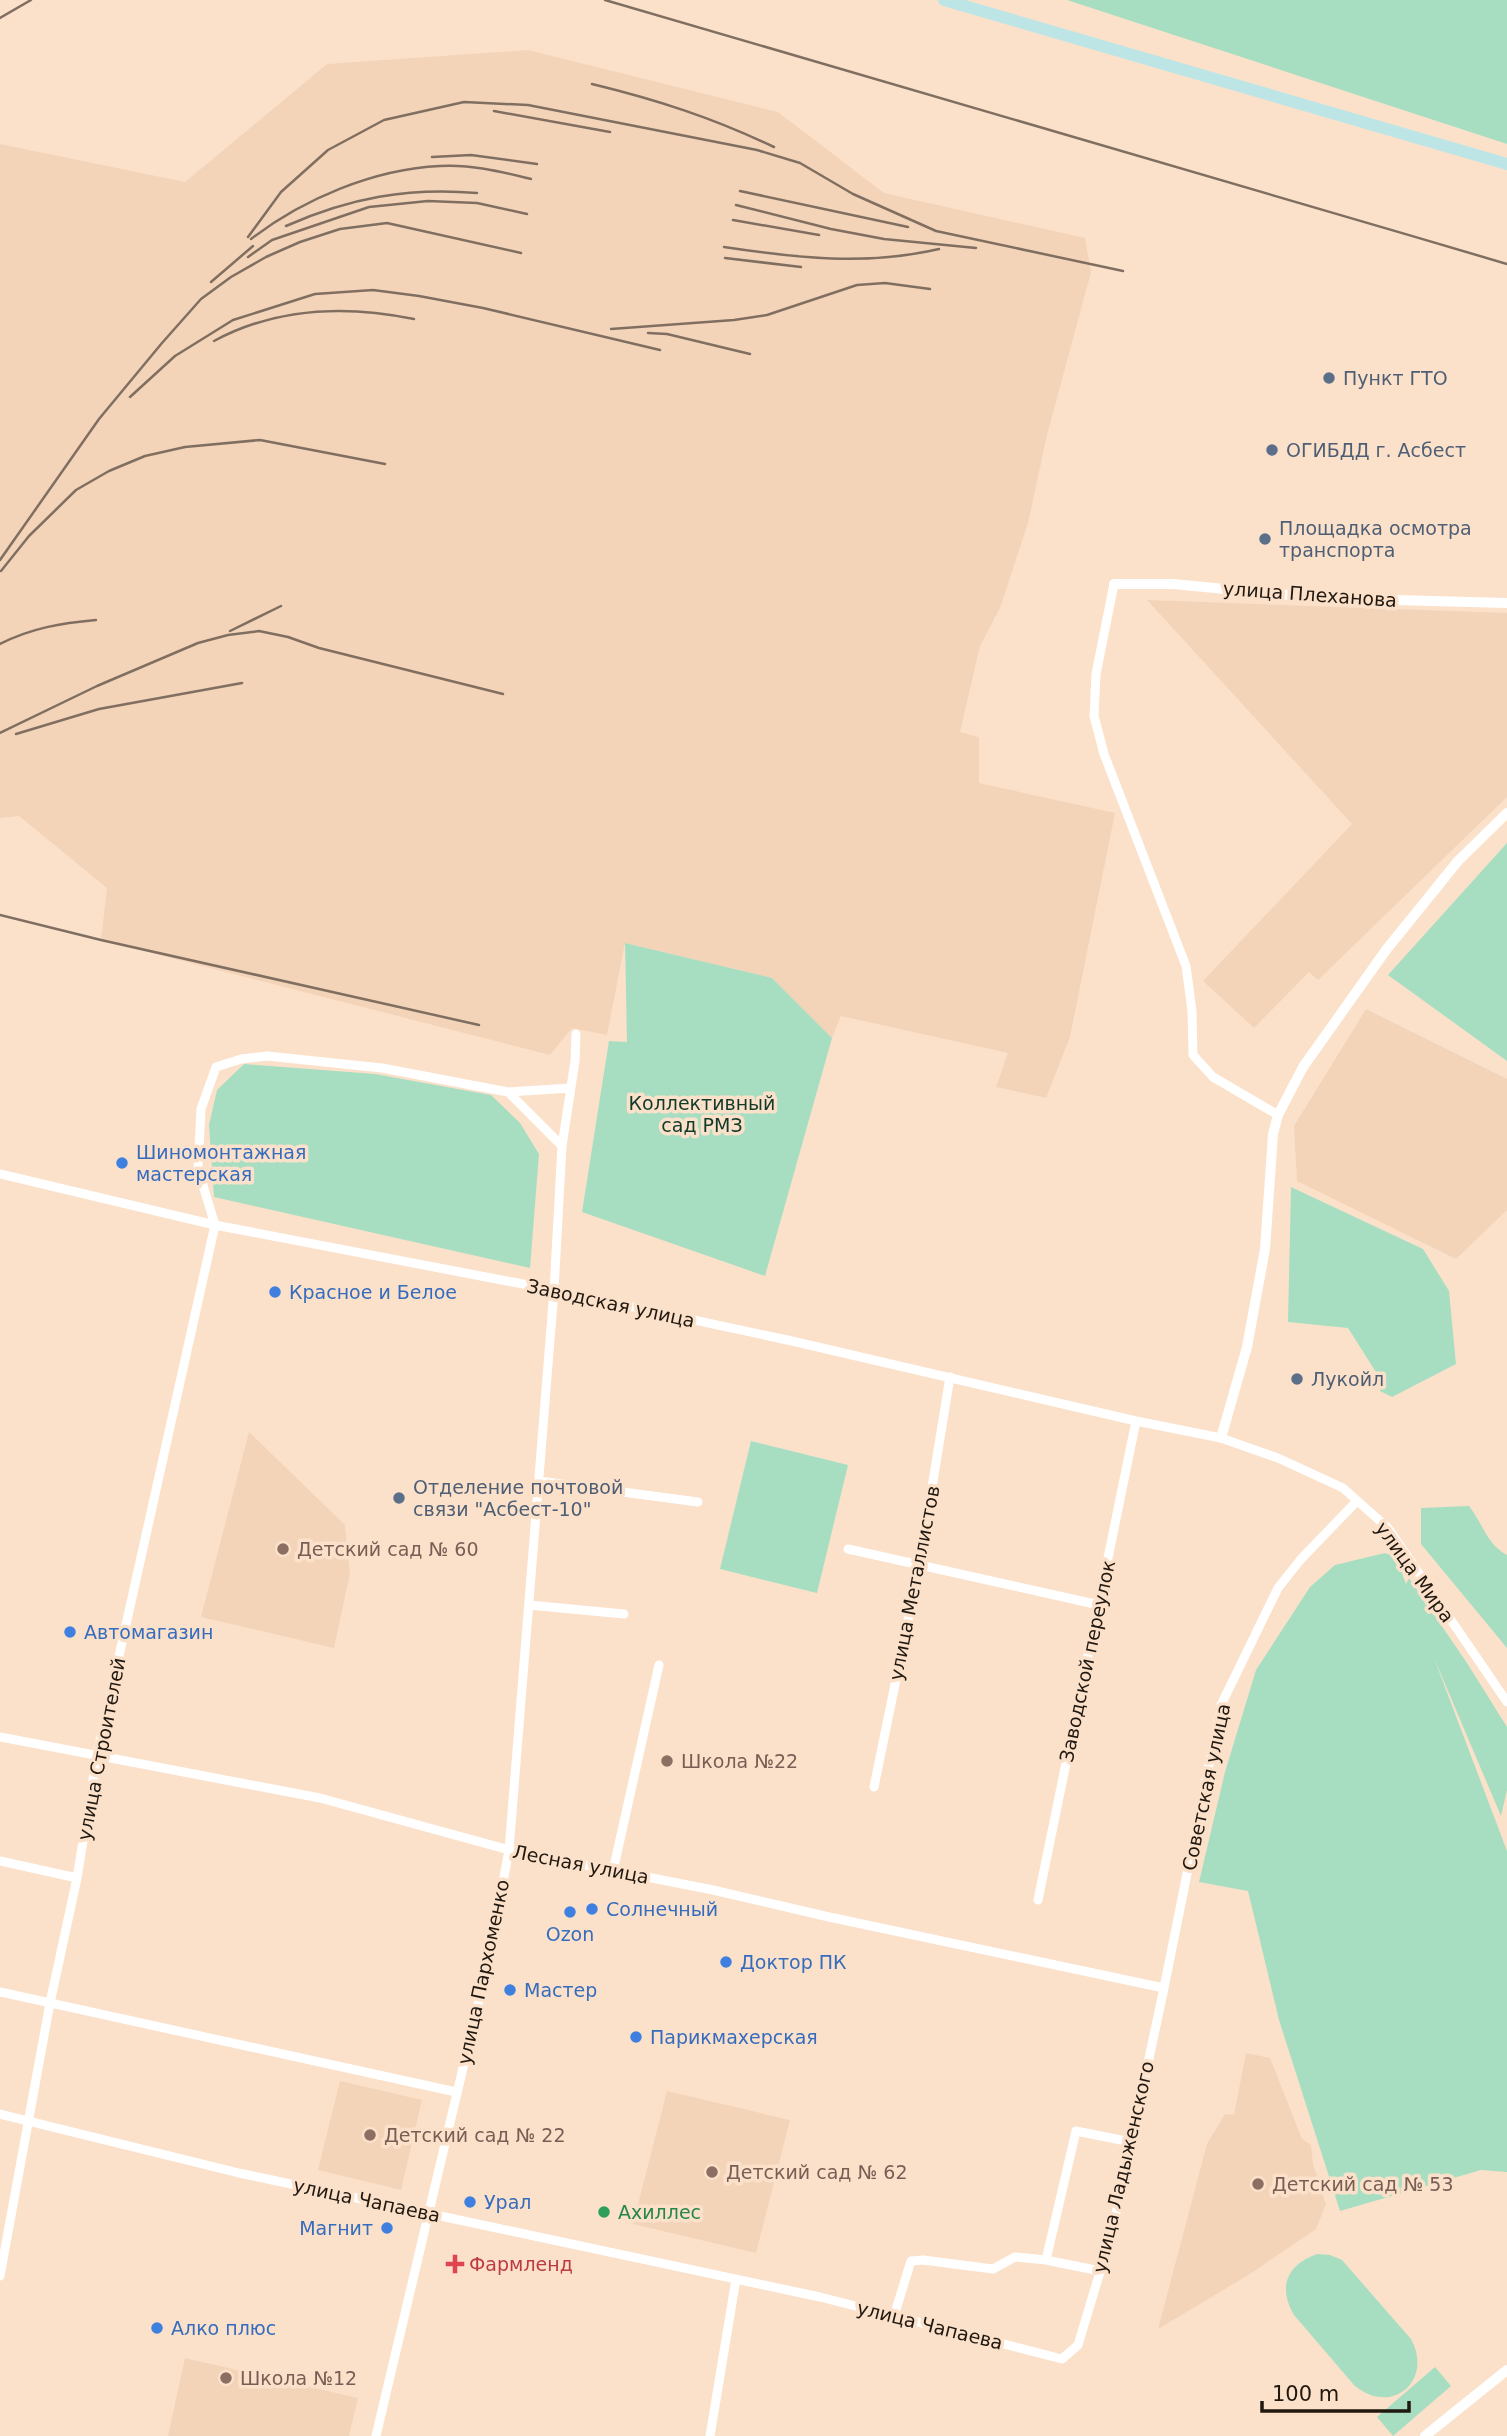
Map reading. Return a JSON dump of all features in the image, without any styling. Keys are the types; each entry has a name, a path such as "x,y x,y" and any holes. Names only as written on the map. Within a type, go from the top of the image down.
{"main road":[{"path":"944,0 1507,164"}],"street":[{"name":"улица Плеханова","path":"1114,584 1173,584 1321,598 1507,603"},
{"path":"1114,584 1096,674 1094,716 1104,754 1186,966 1192,1011 1193,1055 1213,1077 1278,1115"},
{"path":"1221,1438 1247,1347 1265,1249 1273,1134 1278,1115 1303,1067 1386,950 1458,860 1507,813"},
{"name":"улица Пархоменко","path":"376,2436 488,1962 509,1850 554,1290 562,1146 576,1034"},
{"path":"215,1225 198,1169 201,1109 216,1067 241,1059 267,1056 382,1068 508,1092 571,1088"},
{"path":"508,1092 562,1146"},
{"name":"Заводская улица","path":"0,1174 215,1225 554,1290 1221,1438"},
{"name":"улица Строителей","path":"0,2276 50,2003 77,1878 97,1755 215,1225"},
{"name":"улица Металлистов","path":"874,1787 919,1567 950,1377"},
{"name":"Заводской переулок","path":"1038,1900 1136,1421"},
{"name":"улица Мира","path":"1221,1438 1343,1488 1388,1528 1507,1702"},
{"path":"539,1481 698,1502"},
{"name":"Советская улица","path":"1164,1988 1221,1705 1278,1588 1301,1559 1357,1501"},
{"path":"848,1549 919,1567 1099,1605"},
{"path":"528,1605 624,1614"},
{"path":"612,1871 660,1665"},
{"name":"Лесная улица","path":"0,1737 320,1798 509,1850 1164,1988"},
{"path":"0,1861 77,1878"},
{"name":"улица Ладыженского","path":"1078,2344 1111,2232 1164,1988"},
{"path":"0,1992 456,2092"},
{"name":"улица Чапаева","path":"0,2114 239,2173 736,2279 1062,2359 1078,2344"},
{"path":"1046,2260 1076,2131 1131,2142"},
{"path":"894,2316 911,2261 923,2260 993,2269 1015,2257 1100,2271"},
{"path":"710,2436 736,2279"},
{"path":"1425,2436 1507,2370"}],"shaded area":[{"path":"528,50 778,112 884,193 1085,238 1091,272 1047,435 1028,523 1000,608 980,646 960,732 979,737 979,783 1115,813 1070,1037 1046,1098 996,1087 1008,1053 841,1016 832,1038 772,978 625,943 607,1035 572,1028 550,1055 101,940 107,888 19,816 0,818 0,144 185,182 327,64"},
{"path":"1147,600 1507,613 1507,797 1318,980 1309,972 1254,1028 1203,981 1352,824"},
{"path":"1366,1009 1507,1079 1507,1210 1456,1259 1297,1181 1294,1126"},
{"name":"Детский сад № 60","path":"249,1432 345,1525 350,1573 334,1648 201,1617"},
{"name":"Детский сад № 53","path":"1246,2053 1270,2058 1302,2139 1311,2145 1313,2164 1326,2204 1316,2229 1250,2274 1158,2329 1207,2144 1225,2114 1234,2115"},
{"name":"Детский сад № 22","path":"340,2081 422,2100 401,2190 318,2170"},
{"name":"Детский сад № 62","path":"667,2091 790,2120 756,2253 633,2224"},
{"name":"Школа №12","path":"185,2358 358,2398 349,2436 168,2436"}],"green space":[{"path":"1067,0 1507,0 1507,144"},
{"path":"1507,843 1507,1061 1388,975"},
{"name":"Коллективный сад РМЗ","path":"625,943 772,978 832,1038 765,1276 582,1212 609,1041 627,1042"},
{"path":"244,1064 375,1074 491,1095 520,1123 539,1154 530,1268 214,1197 209,1125 217,1090"},
{"path":"1291,1187 1423,1249 1449,1291 1456,1364 1392,1397 1380,1391 1379,1377 1348,1328 1288,1322"},
{"path":"751,1441 848,1465 817,1593 720,1569"},
{"path":"1469,1506 1494,1545 1507,1555 1507,1648 1421,1544 1421,1508"},
{"path":"1385,1553 1396,1557 1406,1584 1409,1578 1507,1727 1507,1790 1501,1816 1434,1658 1507,1851 1507,2172 1481,2170 1340,2211 1279,2020 1248,1891 1199,1882 1225,1772 1256,1670 1310,1587 1335,1565"},
{"path":"1317,2254 1342,2260 1411,2339 1417,2354 1417,2368 1413,2380 1405,2390 1394,2396 1382,2397 1368,2394 1354,2385 1294,2315 1286,2296 1288,2278 1298,2264"},
{"path":"1435,2367 1451,2386 1393,2436 1377,2417"}],"railway":[{"path":"0,18 31,0"},
{"path":"605,0 1507,264"},
{"path":"592,84 685,111 774,147"},
{"path":"248,237 281,192 328,150 384,120 464,102 528,105 757,150 800,163 853,194 936,231 1123,271"},
{"path":"494,111 610,132"},
{"path":"432,157 471,155 537,164"},
{"path":"251,239 316,199 390,173 415,168 463,166 531,179"},
{"path":"740,191 908,227"},
{"path":"286,226 333,208 379,197 427,192 477,193"},
{"path":"248,257 272,240 369,207 428,201 477,203 527,214"},
{"path":"736,205 831,229 884,239 976,248"},
{"path":"733,220 819,235"},
{"path":"0,560 99,419 201,299 231,277 300,242 340,229 387,223 521,253"},
{"path":"211,282 253,246"},
{"path":"724,247 778,254 858,259 939,249"},
{"path":"725,258 801,267"},
{"path":"611,329 767,315 857,285 885,283 930,289"},
{"path":"130,397 175,356 233,320 315,294 373,290 419,296 483,308 660,350"},
{"path":"214,341 262,321 312,312 363,312 414,319"},
{"path":"648,333 667,334 750,354"},
{"path":"1,571 29,536 76,490 109,471 145,456 185,447 260,440 385,464"},
{"path":"230,631 281,606"},
{"path":"0,644 47,627 96,620"},
{"path":"0,733 97,686 198,643 259,631 503,694"},
{"path":"16,734 99,709 242,683"},
{"path":"0,915 479,1025"}],"place":[{"name":"Пункт ГТО","path":"1329,378"},
{"name":"ОГИБДД г. Асбест","path":"1272,450"},
{"name":"Площадка осмотра транспорта","path":"1265,539"},
{"name":"Шиномонтажная мастерская","path":"122,1163"},
{"name":"Красное и Белое","path":"275,1292"},
{"name":"Лукойл","path":"1297,1379"},
{"name":"Отделение почтовой связи \"Асбест-10\"","path":"399,1498"},
{"name":"Детский сад № 60","path":"283,1549"},
{"name":"Автомагазин","path":"70,1632"},
{"name":"Школа №22","path":"667,1761"},
{"name":"Солнечный","path":"592,1909"},
{"name":"Ozon","path":"570,1912"},
{"name":"Доктор ПК","path":"726,1962"},
{"name":"Мастер","path":"510,1990"},
{"name":"Парикмахерская","path":"636,2037"},
{"name":"Детский сад № 22","path":"370,2135"},
{"name":"Детский сад № 62","path":"712,2172"},
{"name":"Детский сад № 53","path":"1258,2184"},
{"name":"Урал","path":"470,2202"},
{"name":"Ахиллес","path":"604,2212"},
{"name":"Магнит","path":"387,2228"},
{"name":"Фармленд","path":"455,2264"},
{"name":"Алко плюс","path":"157,2328"},
{"name":"Школа №12","path":"226,2378"}]}
